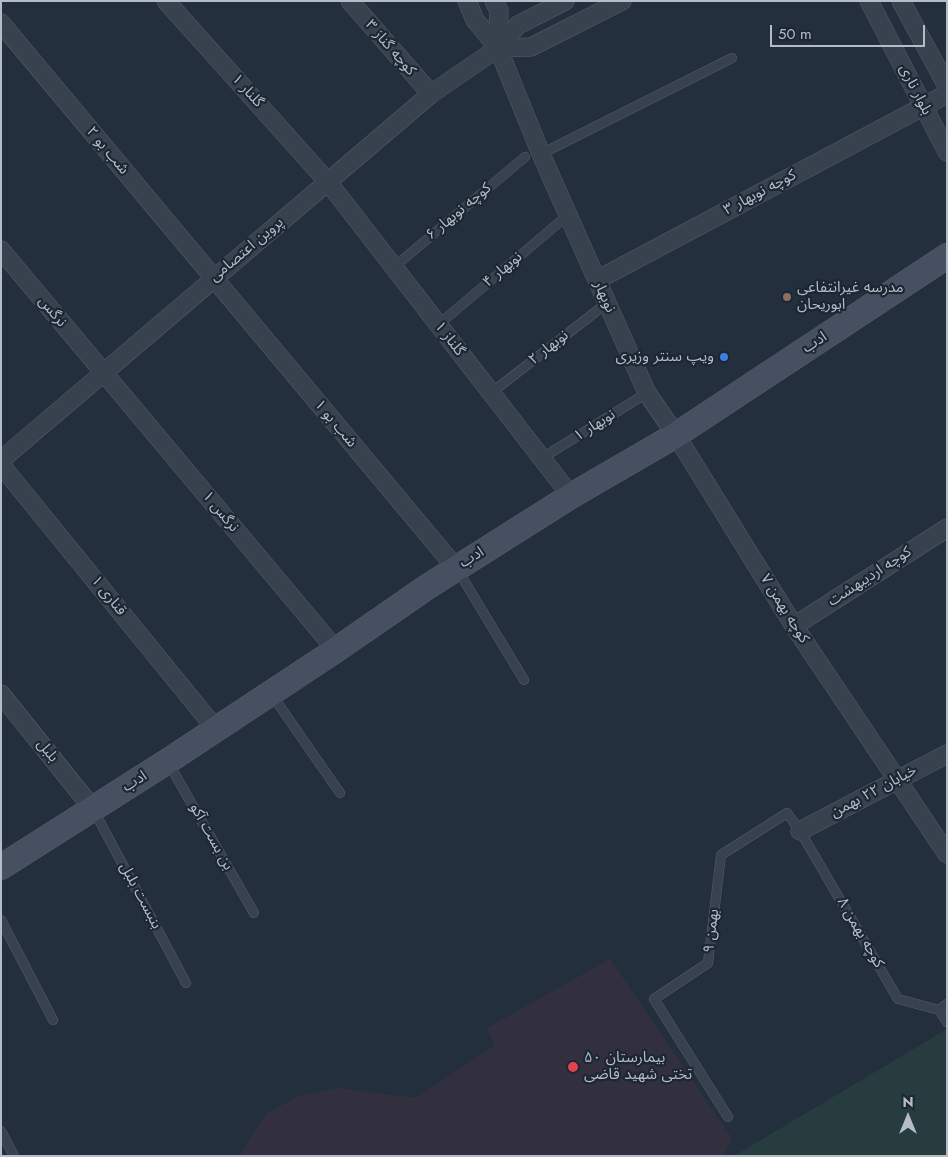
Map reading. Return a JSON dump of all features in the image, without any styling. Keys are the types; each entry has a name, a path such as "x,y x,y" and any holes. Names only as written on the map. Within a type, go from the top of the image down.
{"street":[{"name":"گلنار ۱","path":"166,1 328,182"},
{"name":"کوچه گناز ۳","path":"350,1 431,94"},
{"name":"نوبهار","path":"466,1 475,20 498,48"},
{"name":"نوبهار","path":"494,1 499,11 498,48 533,155 568,215 647,393 676,435"},
{"name":"پروین اعتصامی","path":"1,460 431,94 498,48 518,24 565,1"},
{"path":"498,48 531,47 622,1"},
{"name":"بلوار ناری","path":"869,1 947,152"},
{"path":"901,1 947,86"},
{"name":"شب بو ۲","path":"1,23 214,279"},
{"name":"کوچه نوبهار ۳","path":"597,280 947,94"},
{"name":"گلناز ۱","path":"328,182 571,496"},
{"name":"نرگس","path":"1,250 104,373"},
{"name":"ادب","path":"1,867 168,761 456,568 571,496 676,435 947,256"},
{"name":"شب بو ۱","path":"214,279 456,568"},
{"name":"نرگس ۱","path":"104,373 336,650"},
{"name":"کوچه بهمن ۷","path":"676,435 794,626 947,854"},
{"name":"قناری ۱","path":"1,464 215,728"},
{"name":"کوچه اردیبهشت","path":"794,626 947,528"},
{"name":"بلبل","path":"1,694 93,809"},
{"name":"خیابان ۲۲ بهمن","path":"800,831 947,754"}],"lane":[{"path":"533,155 732,58"},
{"name":"کوچه نوبهار ۶","path":"394,267 533,155"},
{"name":"نوبهار ۴","path":"438,325 568,215"},
{"name":"نوبهار ۲","path":"491,393 607,303"},
{"name":"نوبهار ۱","path":"542,458 647,393"},
{"path":"456,568 524,680"},
{"path":"270,693 340,793"},
{"name":"بن بست آکو","path":"168,761 254,913"},
{"name":"بنبست بلبل","path":"93,809 186,983"},
{"name":"بهمن ۹","path":"728,1117 654,998 708,963 721,854 787,813 800,831"},
{"name":"کوچه بهمن ۸","path":"800,831 898,999 943,1007"},
{"path":"1,920 52,1020"},
{"path":"943,1007 947,1022"},
{"path":"1,1131 14,1156"}],"shaded area":[{"name":"بیمارستان ۵۰ تختی شهید قاضی","path":"610,959 732,1138 724,1156 240,1156 267,1113 299,1096 339,1088 416,1098 494,1046 487,1028"}],"green space":[{"path":"947,1029 947,1156 734,1156"}],"place":[{"name":"مدرسه غیرانتفاعی ابوریحان","path":"787,297"},
{"name":"ویپ سنتر وزیری","path":"724,357"},
{"name":"بیمارستان ۵۰ تختی شهید قاضی","path":"573,1067"}]}
